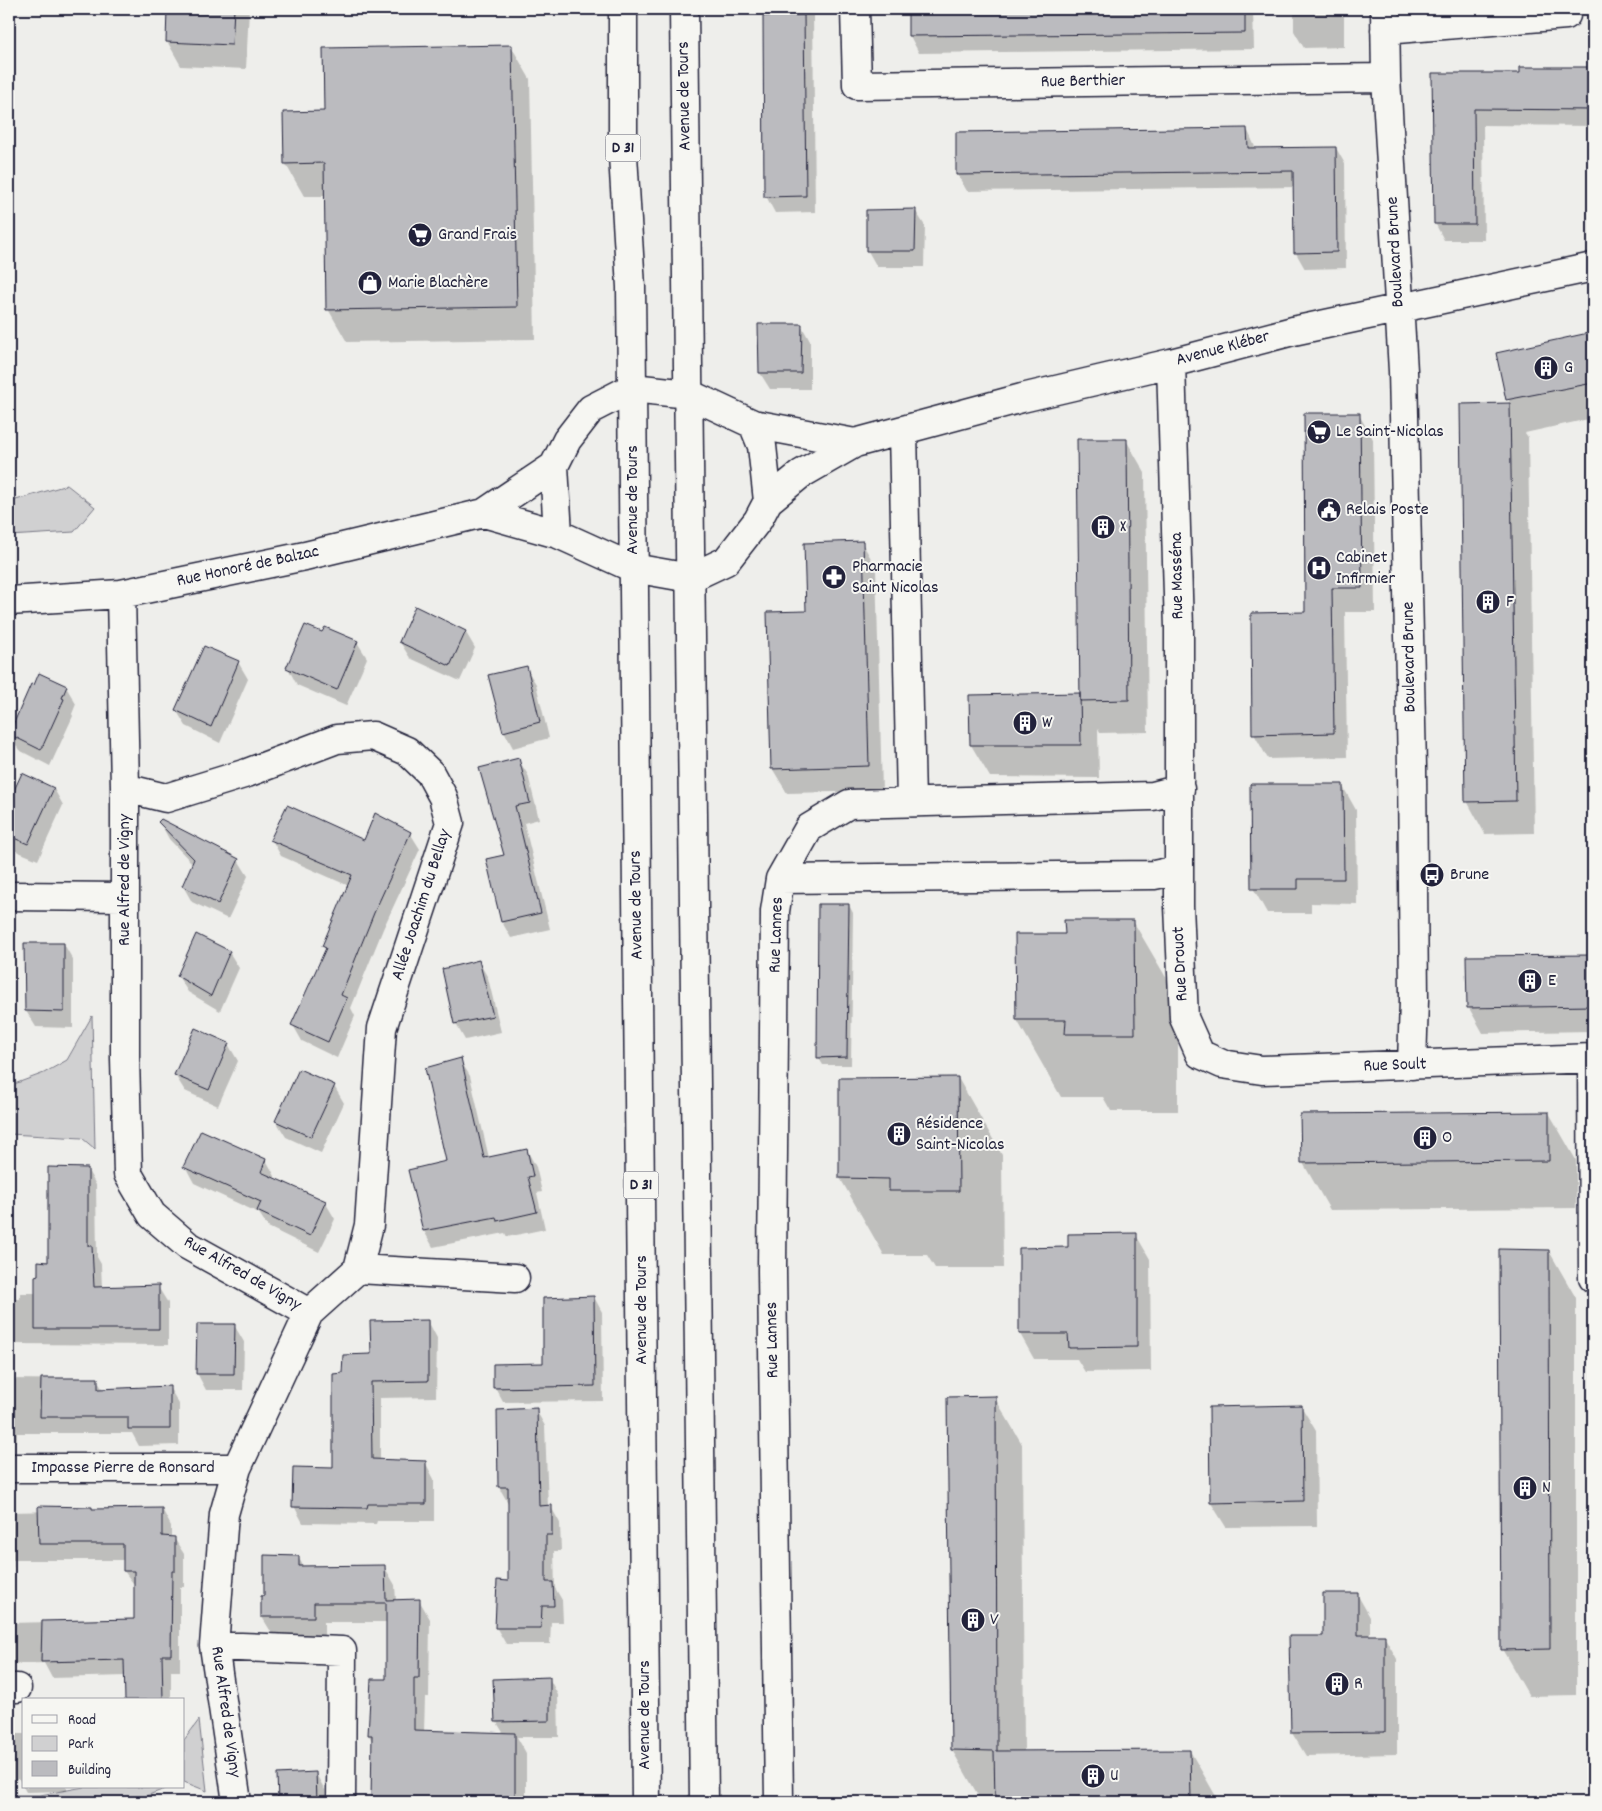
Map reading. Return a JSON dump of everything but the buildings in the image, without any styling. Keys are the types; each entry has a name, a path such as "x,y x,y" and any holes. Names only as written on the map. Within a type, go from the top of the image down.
{"street":[{"name":"Avenue de Tours","path":"623,9 623,155 631,287 646,1802"},
{"name":"Avenue de Tours","path":"684,9 704,1802"},
{"name":"Rue Berthier","path":"855,9 856,85 1386,78"},
{"path":"1385,19 1566,15"},
{"name":"Boulevard Brune","path":"1385,19 1386,78 1404,371 1412,767 1414,1000 1412,1065"},
{"name":"Avenue Kléber","path":"855,443 1022,398 1171,363 1293,331 1593,268"},
{"name":"Rue Masséna","path":"1171,363 1179,628 1180,789 1178,870"},
{"path":"484,513 554,466 567,440 591,409 632,388 689,394 753,424 855,443"},
{"path":"753,424 762,446 768,501"},
{"path":"903,430 911,802"},
{"path":"484,513 558,534 633,568 690,578 726,562 758,520 768,501 801,474 855,443"},
{"path":"554,466 558,534"},
{"name":"Rue Honoré de Balzac","path":"9,601 121,594 305,556 484,513"},
{"name":"Rue Alfred de Vigny","path":"121,594 125,788 124,897 128,1174 152,1215 187,1245 309,1313 237,1468 224,1514 214,1646 237,1802"},
{"name":"Allée Joachim du Bellay","path":"125,788 166,798 246,773 337,738 372,736 407,750 430,773 443,797 450,823 382,1028 369,1225 358,1269"},
{"name":"Rue Lannes","path":"779,1802 772,1253 775,912 780,878 809,828 849,804 1153,796 1180,789"},
{"name":"Rue Lannes","path":"780,878 1154,875 1178,870"},
{"name":"Rue Drouot","path":"1178,870 1184,1018 1200,1054"},
{"path":"9,896 124,897"},
{"name":"Rue Soult","path":"1200,1054 1222,1064 1262,1070 1592,1058"},
{"path":"1592,1058 1593,1278"},
{"path":"309,1313 358,1269 516,1278"},
{"name":"Impasse Pierre de Ronsard","path":"9,1468 237,1468"},
{"path":"214,1646 342,1651 341,1802"}],"green space":[{"path":"67,485 95,507 74,532 9,536 9,502"},
{"path":"92,1016 95,1149 82,1138 9,1134 9,1086 44,1073 67,1060"},
{"path":"199,1720 207,1791 185,1782 185,1739"},
{"path":"78,1788 167,1788 130,1802 9,1802 9,1795 40,1795"}],"place":[{"name":"Grand Frais","path":"420,235"},
{"name":"Marie Blachère","path":"370,283"},
{"name":"G","path":"1546,368"},
{"name":"Le Saint-Nicolas","path":"1319,432"},
{"name":"Relais Poste","path":"1329,510"},
{"name":"X","path":"1103,527"},
{"name":"Cabinet Infirmier","path":"1319,568"},
{"name":"Pharmacie Saint Nicolas","path":"834,577"},
{"name":"F","path":"1488,602"},
{"name":"W","path":"1025,723"},
{"name":"Brune","path":"1432,875"},
{"name":"E","path":"1530,981"},
{"name":"Résidence Saint-Nicolas","path":"899,1134"},
{"name":"O","path":"1425,1138"},
{"name":"N","path":"1525,1488"},
{"name":"V","path":"973,1620"},
{"name":"R","path":"1337,1684"},
{"name":"U","path":"1093,1776"}]}
